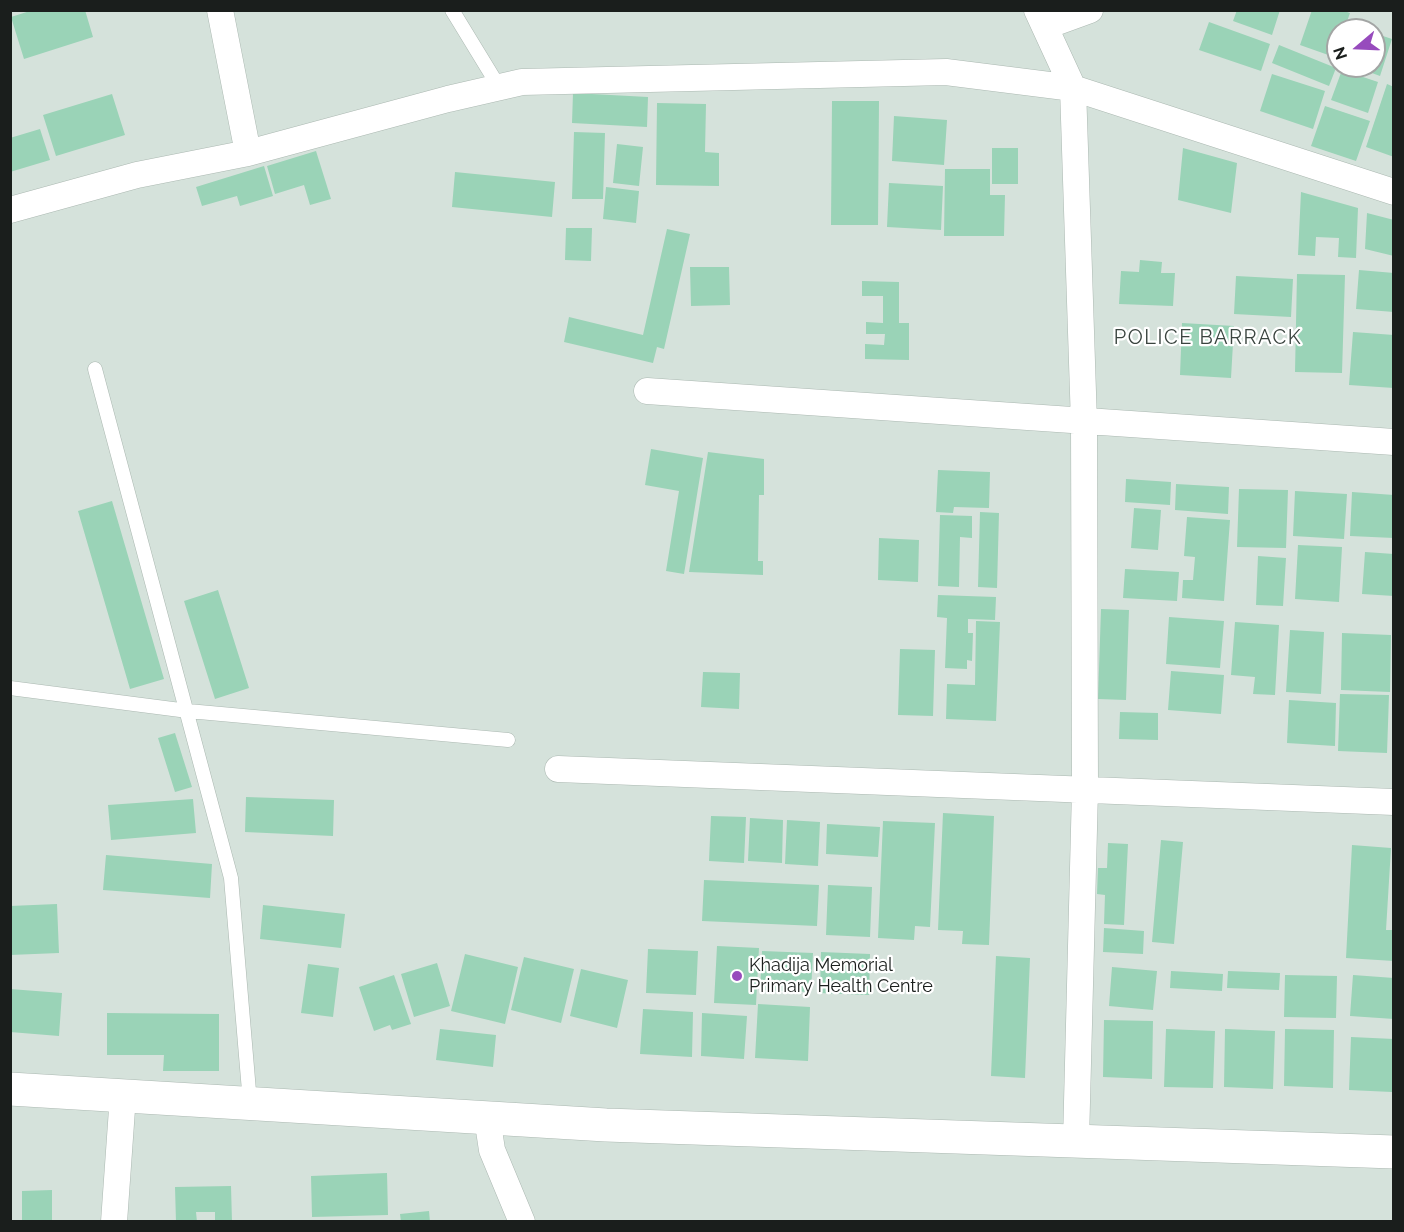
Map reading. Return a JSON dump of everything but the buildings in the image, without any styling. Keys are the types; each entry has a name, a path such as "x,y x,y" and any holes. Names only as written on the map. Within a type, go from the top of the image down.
{"main road":[{"path":"10,1089 606,1125 1394,1152"}],"street":[{"path":"220,10 248,153"},
{"path":"1076,1141 1085,790 1084,423 1073,88 1041,18 1090,10"},
{"path":"10,210 137,175 248,153 522,82 946,72 1073,88 1394,192"},
{"path":"647,390 1084,423 1394,442"},
{"path":"558,769 1394,802"},
{"path":"114,1221 123,1095"},
{"path":"487,1117 492,1150 522,1221"}],"lane":[{"path":"452,10 499,87"},
{"path":"95,369 231,878 250,1105"},
{"path":"10,688 188,711 508,740"}],"place":[{"name":"Khadija Memorial Primary Health Centre","path":"737,976"}],"district":[{"name":"POLICE BARRACK","path":"1208,338"}]}
